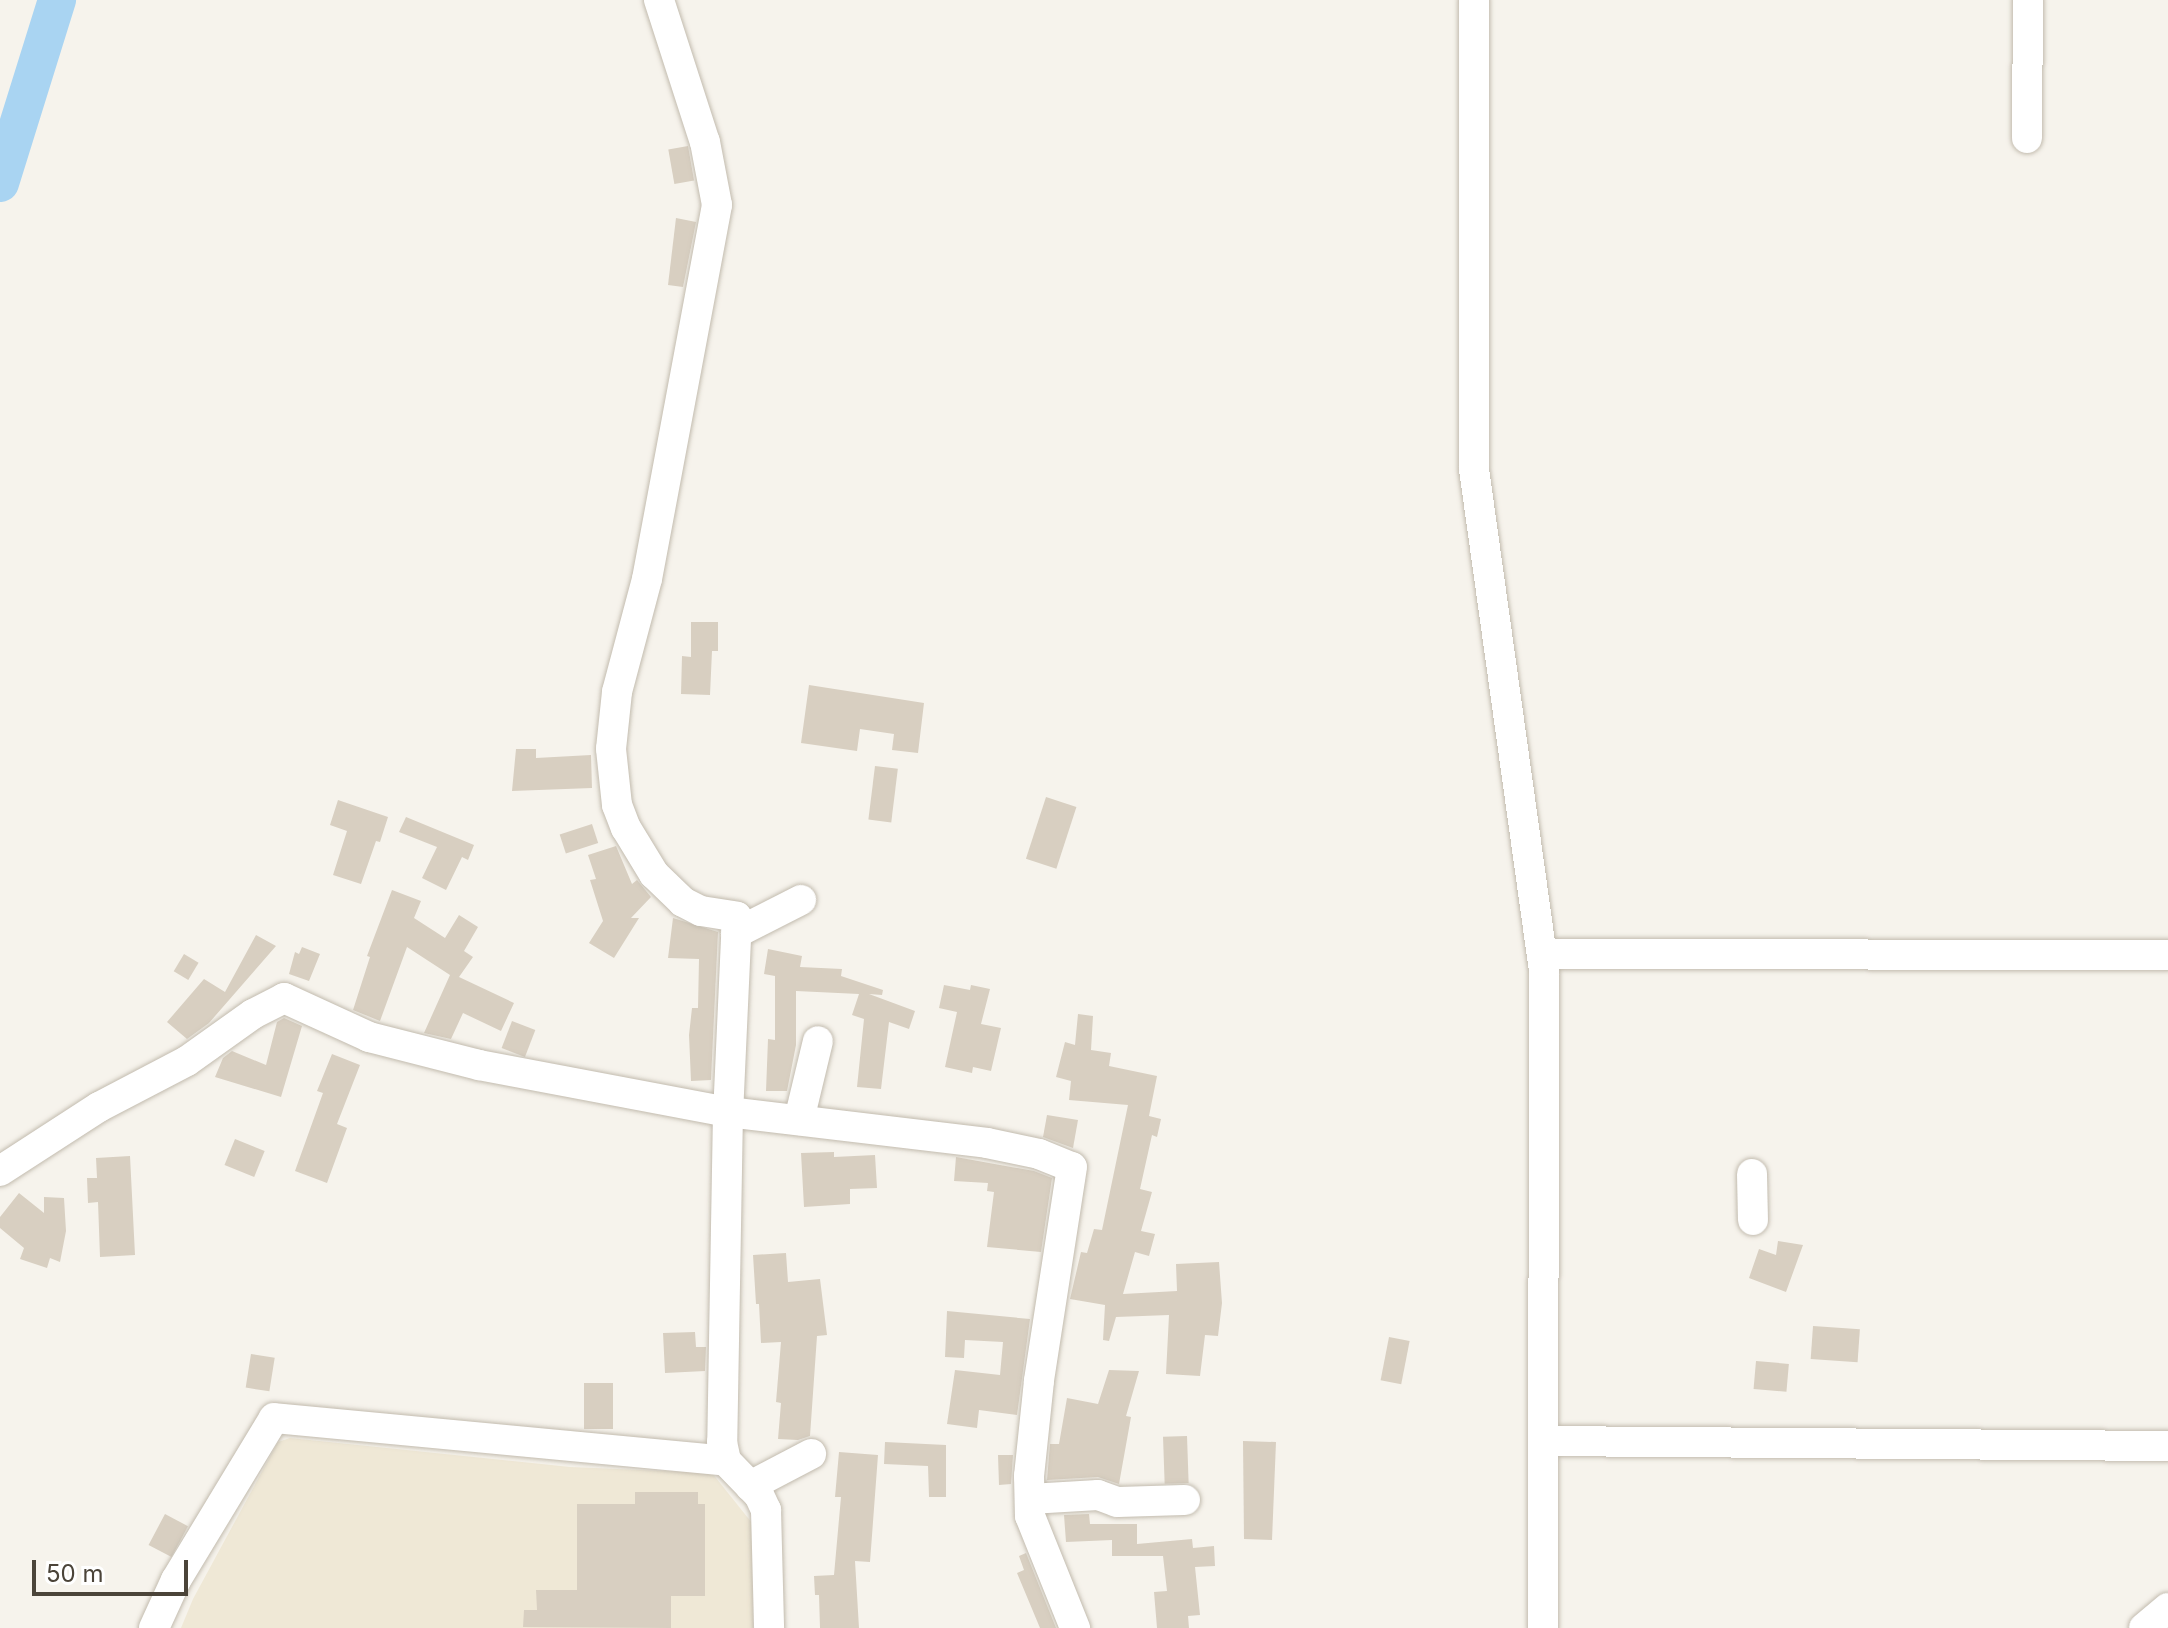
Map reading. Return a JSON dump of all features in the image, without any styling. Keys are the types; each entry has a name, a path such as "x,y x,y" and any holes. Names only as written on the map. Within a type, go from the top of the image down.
{"street":[{"path":"659,0 705,142 717,205 656,532 617,692 611,749 617,805 626,828 654,874 683,902 701,911 737,917 728,1112 722,1442 726,1461 750,1486 766,1510 769,1628"},
{"path":"1474,0 1474,469 1542,954 1543,1628"},
{"path":"2027,138 2028,0"},
{"path":"736,933 801,900"},
{"path":"1542,954 2168,955"},
{"path":"0,1171 99,1107 187,1061 253,1014 284,998 369,1037 426,1053 728,1112 987,1143 1039,1154 1072,1167 1039,1381 1029,1476 1030,1516 1075,1628"},
{"path":"799,1120 818,1041"},
{"path":"1752,1174 1753,1220"},
{"path":"154,1628 176,1580 274,1418 726,1461"},
{"path":"1543,1441 2168,1446"},
{"path":"750,1486 811,1454"},
{"path":"1030,1499 1098,1495 1117,1502 1185,1500"},
{"path":"2144,1628 2168,1608"}],"shaded area":[{"path":"290,1438 570,1467 712,1473 752,1523 753,1628 181,1628 193,1599 278,1442"}],"building":[{"path":"688,146 694,180 674,184 668,149"},
{"path":"676,218 696,222 683,287 668,285"},
{"path":"691,622 718,622 718,651 712,651 710,695 681,694 682,656 691,657"},
{"path":"809,685 924,703 918,753 892,750 894,734 860,729 857,751 801,743"},
{"path":"516,749 536,749 536,758 591,755 592,788 512,791"},
{"path":"875,766 898,769 891,822 868,820"},
{"path":"1046,797 1076,807 1056,869 1026,859"},
{"path":"338,800 388,817 361,884 333,875 347,831 330,825"},
{"path":"406,817 474,845 468,860 462,857 446,890 422,878 437,847 399,832"},
{"path":"592,824 598,843 566,854 560,835"},
{"path":"616,846 632,884 637,880 651,897 631,918 639,918 614,958 589,943 603,921 590,880 596,879 588,855"},
{"path":"392,890 421,901 414,918 445,938 459,915 478,927 464,951 473,957 459,977 514,1003 501,1031 463,1013 451,1039 424,1033 450,975 407,947 380,1021 353,1010 370,957 367,956"},
{"path":"673,918 718,932 711,1080 691,1081 689,1035 692,1008 698,1008 699,959 668,958"},
{"path":"256,935 276,946 209,1023 187,1039 167,1022 204,979 225,992"},
{"path":"302,947 320,954 309,981 289,974 295,952 299,954"},
{"path":"768,949 802,956 800,967 842,969 841,976 883,990 882,995 869,994 915,1011 909,1029 889,1022 881,1089 857,1087 864,1019 852,1015 859,994 796,991 796,1045 787,1091 766,1091 768,1039 775,1040 775,976 764,974"},
{"path":"184,954 199,963 188,980 174,971"},
{"path":"944,985 970,990 971,985 990,989 981,1024 1001,1028 991,1071 973,1067 972,1073 945,1067 957,1012 939,1008"},
{"path":"1078,1014 1093,1016 1091,1050 1111,1053 1109,1066 1157,1076 1149,1116 1161,1119 1157,1137 1152,1135 1140,1189 1152,1192 1141,1231 1155,1234 1149,1256 1135,1252 1123,1294 1177,1291 1176,1264 1219,1262 1222,1303 1218,1336 1205,1335 1200,1376 1166,1374 1169,1315 1116,1317 1109,1341 1103,1340 1105,1305 1070,1299 1081,1252 1087,1253 1094,1229 1102,1230 1128,1105 1069,1100 1071,1081 1056,1077 1065,1042 1075,1045"},
{"path":"284,1018 302,1026 281,1097 215,1077 223,1058 232,1051 266,1065 277,1022"},
{"path":"512,1021 535,1030 525,1057 502,1048"},
{"path":"332,1054 360,1065 337,1124 347,1128 327,1183 295,1171 323,1093 317,1091"},
{"path":"1047,1115 1078,1120 1073,1148 1043,1137"},
{"path":"235,1139 265,1151 254,1177 225,1165"},
{"path":"834,1152 834,1157 875,1155 877,1188 850,1189 850,1204 804,1207 801,1153"},
{"path":"130,1156 135,1255 100,1257 98,1202 88,1203 87,1178 97,1178 96,1158"},
{"path":"956,1157 1034,1171 1052,1178 1041,1252 987,1247 994,1192 987,1191 988,1183 954,1181"},
{"path":"19,1193 44,1213 44,1197 64,1198 66,1231 60,1262 50,1258 47,1268 20,1259 24,1248 0,1228 0,1217"},
{"path":"1778,1241 1803,1245 1786,1292 1749,1278 1759,1249 1776,1255"},
{"path":"786,1253 788,1282 820,1279 827,1335 817,1336 810,1436 798,1440 778,1439 781,1403 776,1402 781,1342 761,1343 759,1304 756,1304 753,1255"},
{"path":"947,1311 1030,1319 1017,1415 979,1410 977,1428 947,1424 955,1370 1000,1375 1003,1342 965,1340 964,1358 945,1357"},
{"path":"1813,1326 1860,1329 1858,1362 1811,1359"},
{"path":"695,1332 696,1347 706,1347 705,1371 665,1373 663,1333"},
{"path":"1389,1337 1410,1341 1401,1384 1381,1380"},
{"path":"251,1354 275,1358 269,1391 246,1388"},
{"path":"1756,1361 1789,1364 1786,1392 1754,1389"},
{"path":"1109,1370 1139,1371 1126,1416 1131,1417 1119,1484 1098,1477 1047,1480 1050,1444 1059,1444 1067,1398 1098,1404"},
{"path":"584,1383 613,1383 613,1429 584,1429"},
{"path":"1187,1436 1189,1483 1165,1484 1163,1437"},
{"path":"1243,1441 1276,1442 1272,1540 1244,1539"},
{"path":"885,1442 946,1445 946,1497 929,1497 928,1466 884,1464"},
{"path":"839,1452 878,1455 870,1562 855,1561 859,1628 820,1628 819,1595 815,1595 814,1576 834,1575 841,1497 835,1497"},
{"path":"998,1455 1013,1455 1011,1484 999,1485"},
{"path":"635,1492 698,1492 698,1504 705,1504 705,1596 671,1596 671,1628 523,1627 524,1610 537,1610 536,1590 577,1590 577,1504 635,1504"},
{"path":"165,1514 188,1526 172,1557 149,1545"},
{"path":"1089,1514 1090,1524 1137,1524 1137,1544 1192,1539 1193,1548 1214,1546 1215,1566 1195,1567 1200,1615 1188,1616 1189,1628 1157,1628 1154,1592 1167,1591 1163,1556 1112,1556 1112,1540 1066,1542 1064,1515"},
{"path":"1026,1553 1056,1628 1040,1628 1017,1573 1024,1570 1019,1556"}],"waterway":[{"path":"0,183 57,0"}]}
